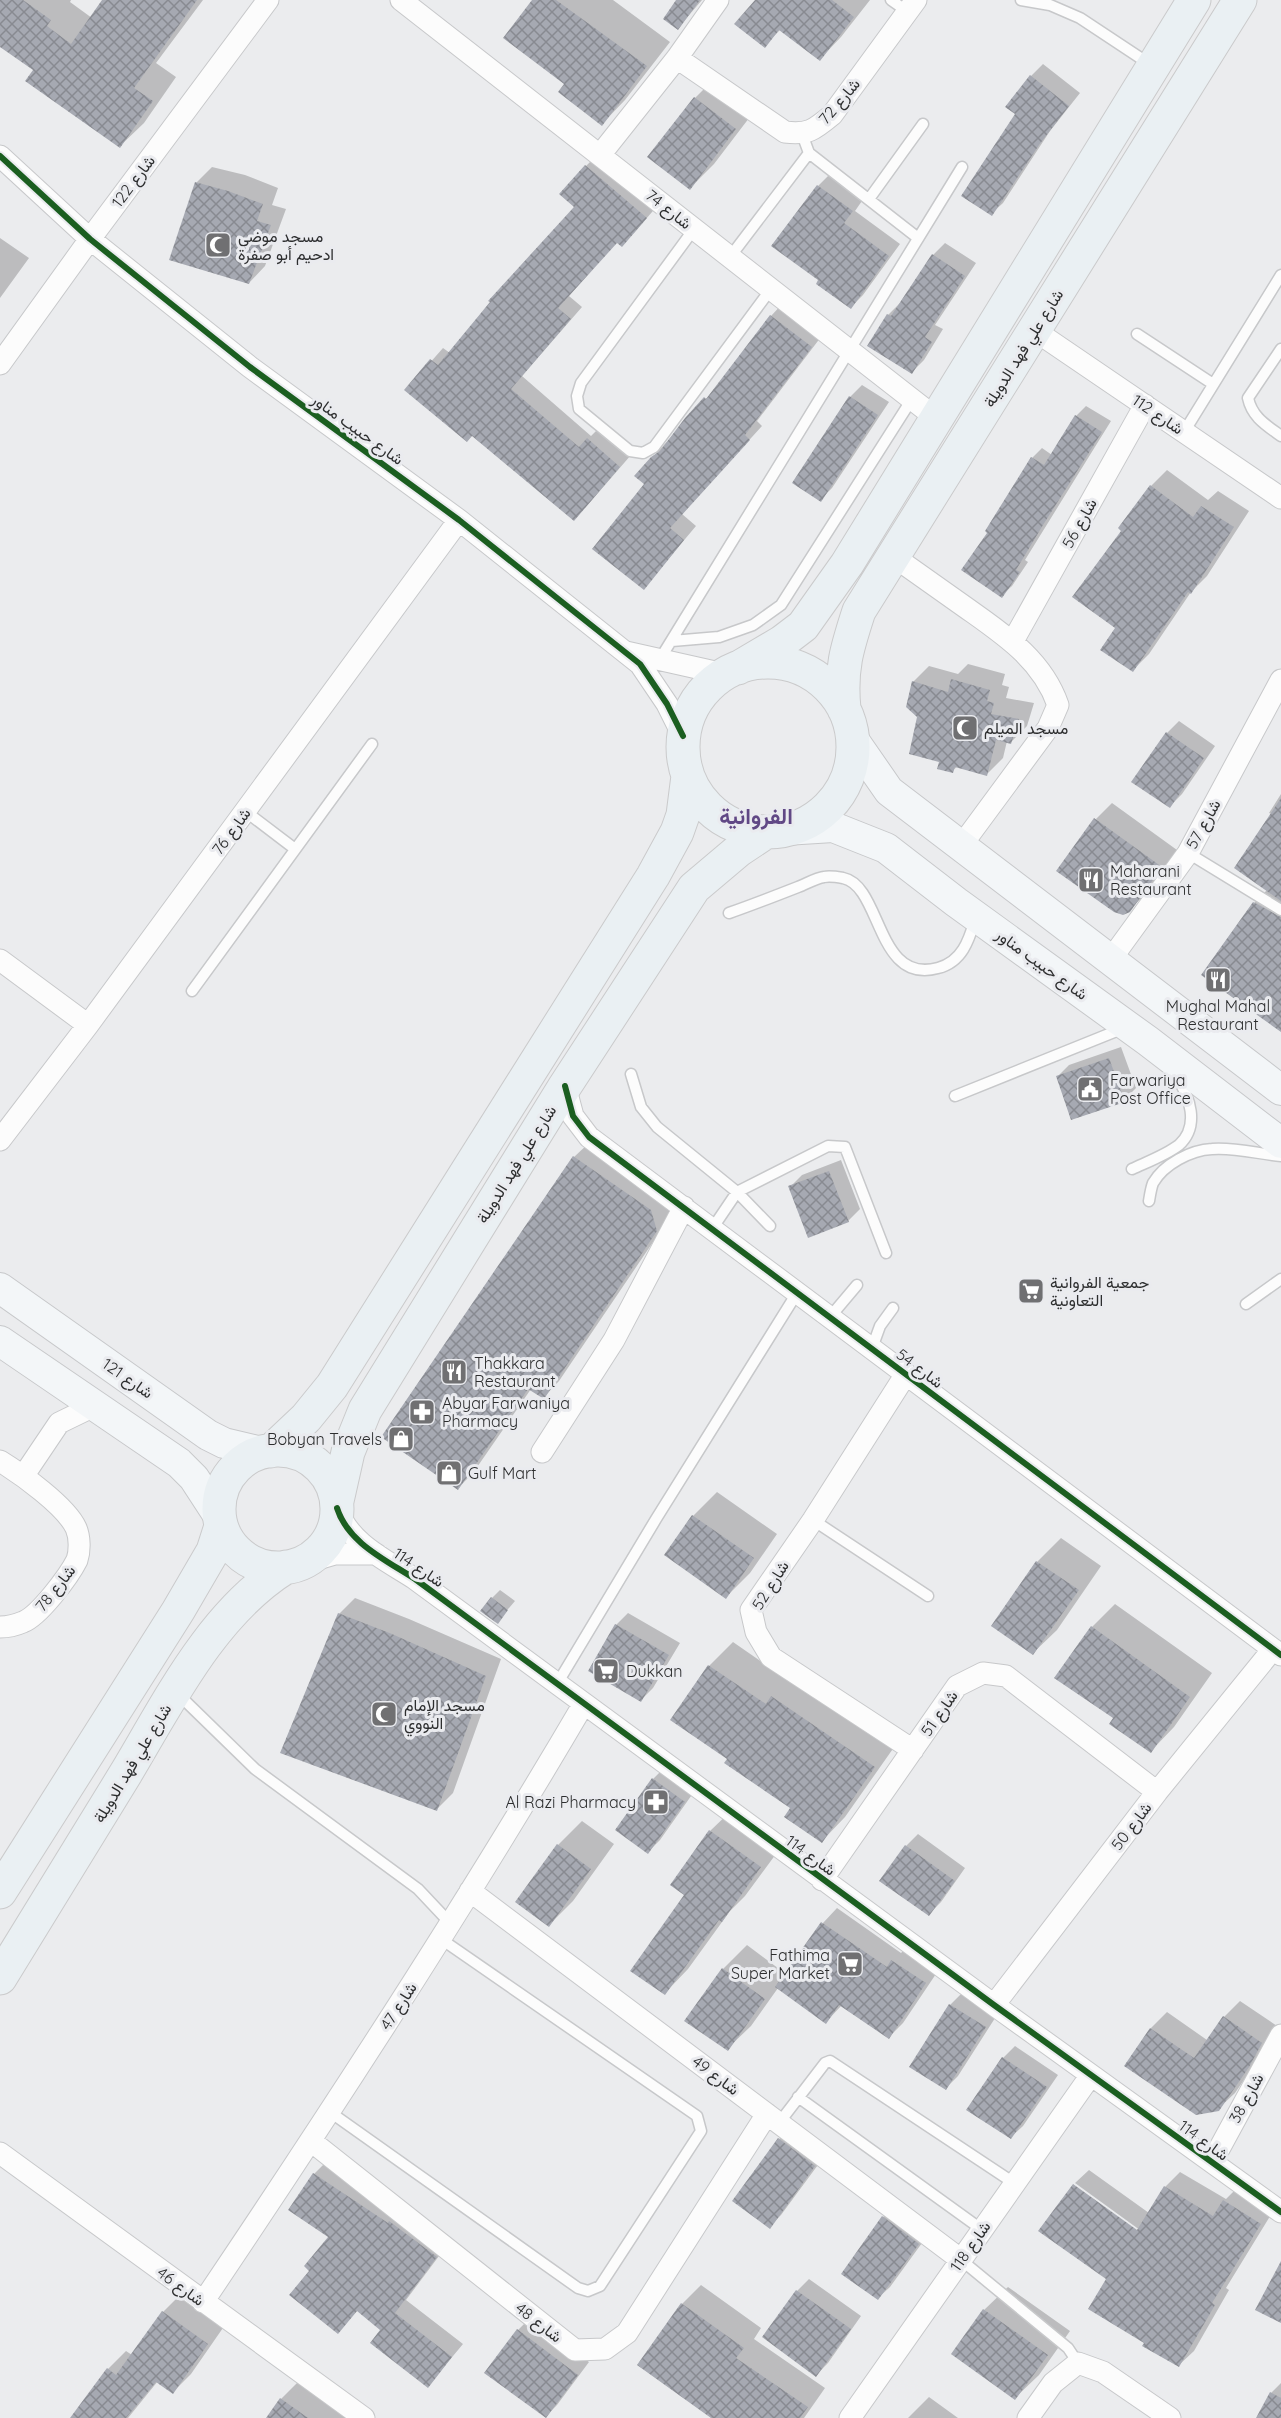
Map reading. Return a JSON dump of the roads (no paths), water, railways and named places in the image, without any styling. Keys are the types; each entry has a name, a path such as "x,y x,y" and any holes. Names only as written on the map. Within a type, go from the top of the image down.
{"main road":[{"path":"731,671 762,662 787,664 810,673 830,688 844,709 853,739 852,760 846,780 836,798 822,813 805,824 776,831 741,828 718,816 700,799 688,776 683,751 683,736 688,718 708,686 731,671 782,642 803,626 847,564 924,408 1194,0"},
{"name":"شارع علي فهد الدويلة","path":"844,709 842,683 844,662 859,611 1240,0"},
{"path":"847,564 853,573 863,579 871,579 887,566"},
{"path":"267,1452 306,1418 332,1386 653,876 677,832 683,815 688,776"},
{"name":"شارع علي فهد الدويلة","path":"337,1504 348,1452 365,1410 565,1086 694,888 739,850 776,831"},
{"path":"0,1892 178,1611 213,1551 220,1522 219,1501 229,1478 247,1459 267,1452 286,1451 314,1462 325,1473 332,1486 337,1504 334,1526 326,1543 313,1556 292,1566 270,1568 253,1563 239,1554 228,1541 220,1522"},
{"name":"شارع علي فهد الدويلة","path":"0,1978 175,1692 212,1636 235,1609 272,1576 292,1566"}],"street":[{"name":"شارع 122","path":"0,364 268,0"},
{"name":"شارع 74","path":"401,0 924,408"},
{"path":"600,154 677,58 718,0"},
{"name":"شارع 72","path":"677,58 805,144 816,128 832,116 905,4"},
{"name":"شارع حبيب مناور","path":"0,156 90,239 250,368 459,519 626,652 640,664 654,683 683,736"},
{"name":"شارع 112","path":"1034,330 1281,498"},
{"name":"شارع 56","path":"1013,641 1145,405"},
{"name":"شارع 76","path":"0,1140 88,1025 459,519"},
{"path":"887,566 1013,641 1037,666 1053,690 1058,705 1048,728 970,854 967,863 957,869 951,879 950,891 966,909"},
{"name":"شارع حبيب مناور","path":"626,652 731,671"},
{"name":"شارع 57","path":"1111,958 1188,853 1281,680"},
{"path":"853,739 889,792 1111,958 1281,1090"},
{"name":"شارع حبيب مناور","path":"776,831 833,827 886,848 1281,1143"},
{"path":"0,960 88,1025"},
{"name":"شارع 54","path":"565,1086 573,1116 589,1137 1277,1652"},
{"path":"542,1452 614,1340 684,1208"},
{"name":"شارع 121","path":"0,1288 208,1435 224,1443 267,1452"},
{"path":"0,1341 179,1463 194,1478 220,1522"},
{"name":"شارع 52","path":"906,1374 813,1520 751,1610 756,1632 771,1657 913,1750"},
{"path":"59,1381 59,1423"},
{"path":"24,1475 59,1423 94,1406"},
{"name":"شارع 78","path":"0,1461 24,1475 67,1516 76,1528 80,1546 76,1560 44,1607 24,1622 0,1627"},
{"name":"شارع 114","path":"337,1504 347,1528 360,1542 415,1579 994,2006 1281,2212"},
{"name":"شارع 114","path":"292,1566 334,1554 376,1554"},
{"name":"شارع 50","path":"994,2006 1157,1792 1277,1652"},
{"name":"شارع 51","path":"822,1880 957,1686 983,1673 1006,1676 1157,1792"},
{"name":"شارع 47","path":"203,2302 330,2112 470,1891 583,1705"},
{"name":"شارع 49","path":"470,1891 960,2259"},
{"name":"شارع 38","path":"1212,2162 1281,2035"},
{"name":"شارع 118","path":"850,2418 1091,2075"},
{"name":"شارع 48","path":"311,2141 575,2350 605,2349 627,2333 773,2118"},
{"name":"شارع 46","path":"0,2153 364,2418"},
{"path":"1028,2418 1053,2383 1078,2363 1103,2372 1170,2418"}],"lane":[{"path":"1021,0 1050,5 1080,18 1152,66"},
{"path":"868,200 923,123"},
{"path":"730,257 805,144 868,200 918,238"},
{"path":"660,659 962,167"},
{"path":"694,229 581,383 577,396 579,409 630,451 642,453 654,447 771,289"},
{"path":"1184,432 1281,275"},
{"path":"1137,334 1213,384"},
{"path":"1281,349 1248,398 1250,410 1281,436"},
{"path":"672,641 719,637 753,625 781,605 924,408"},
{"path":"192,991 372,744"},
{"path":"245,811 295,849"},
{"path":"1188,853 1281,910"},
{"path":"729,914 824,877 845,879 869,904 892,952 913,968 931,970 947,966 962,953 968,942 966,909"},
{"path":"955,1096 1137,1034 1182,1085 1189,1097 1192,1112 1189,1129 1179,1144 1132,1169"},
{"path":"631,1074 641,1107 657,1127 737,1192 770,1226"},
{"path":"712,1229 737,1192 828,1146 845,1147 886,1253"},
{"path":"1149,1201 1152,1185 1162,1172 1178,1160 1196,1152 1212,1149 1281,1156"},
{"path":"1246,1304 1281,1279"},
{"path":"830,1317 857,1285"},
{"path":"557,1684 656,1519 797,1293"},
{"path":"872,1348 880,1326 893,1308"},
{"path":"813,1520 928,1596"},
{"path":"175,1692 255,1769 418,1888 445,1931 697,2116 701,2131 600,2286 588,2291 578,2288 330,2112"},
{"path":"773,2118 798,2097 825,2062 830,2061 1014,2183"},
{"path":"798,2097 981,2229"},
{"path":"960,2259 1068,2348 1078,2363"}],"place":[{"name":"مسجد موضي ادحيم أبو صفرة","path":"218,245"},
{"name":"مسجد الميلم","path":"965,728"},
{"name":"Maharani Restaurant","path":"1091,880"},
{"name":"Mughal Mahal Restaurant","path":"1218,980"},
{"name":"Farwariya Post Office","path":"1090,1089"},
{"name":"جمعية الفروانية التعاونية","path":"1031,1291"},
{"name":"Thakkara Restaurant","path":"454,1372"},
{"name":"Abyar Farwaniya Pharmacy","path":"422,1412"},
{"name":"Bobyan Travels","path":"401,1439"},
{"name":"Gulf Mart","path":"449,1473"},
{"name":"Dukkan","path":"606,1671"},
{"name":"مسجد الإمام النووي","path":"384,1714"},
{"name":"Al Razi Pharmacy","path":"656,1802"},
{"name":"Fathima Super Market","path":"850,1964"}],"district":[{"name":"الفروانية","path":"756,816"}]}
